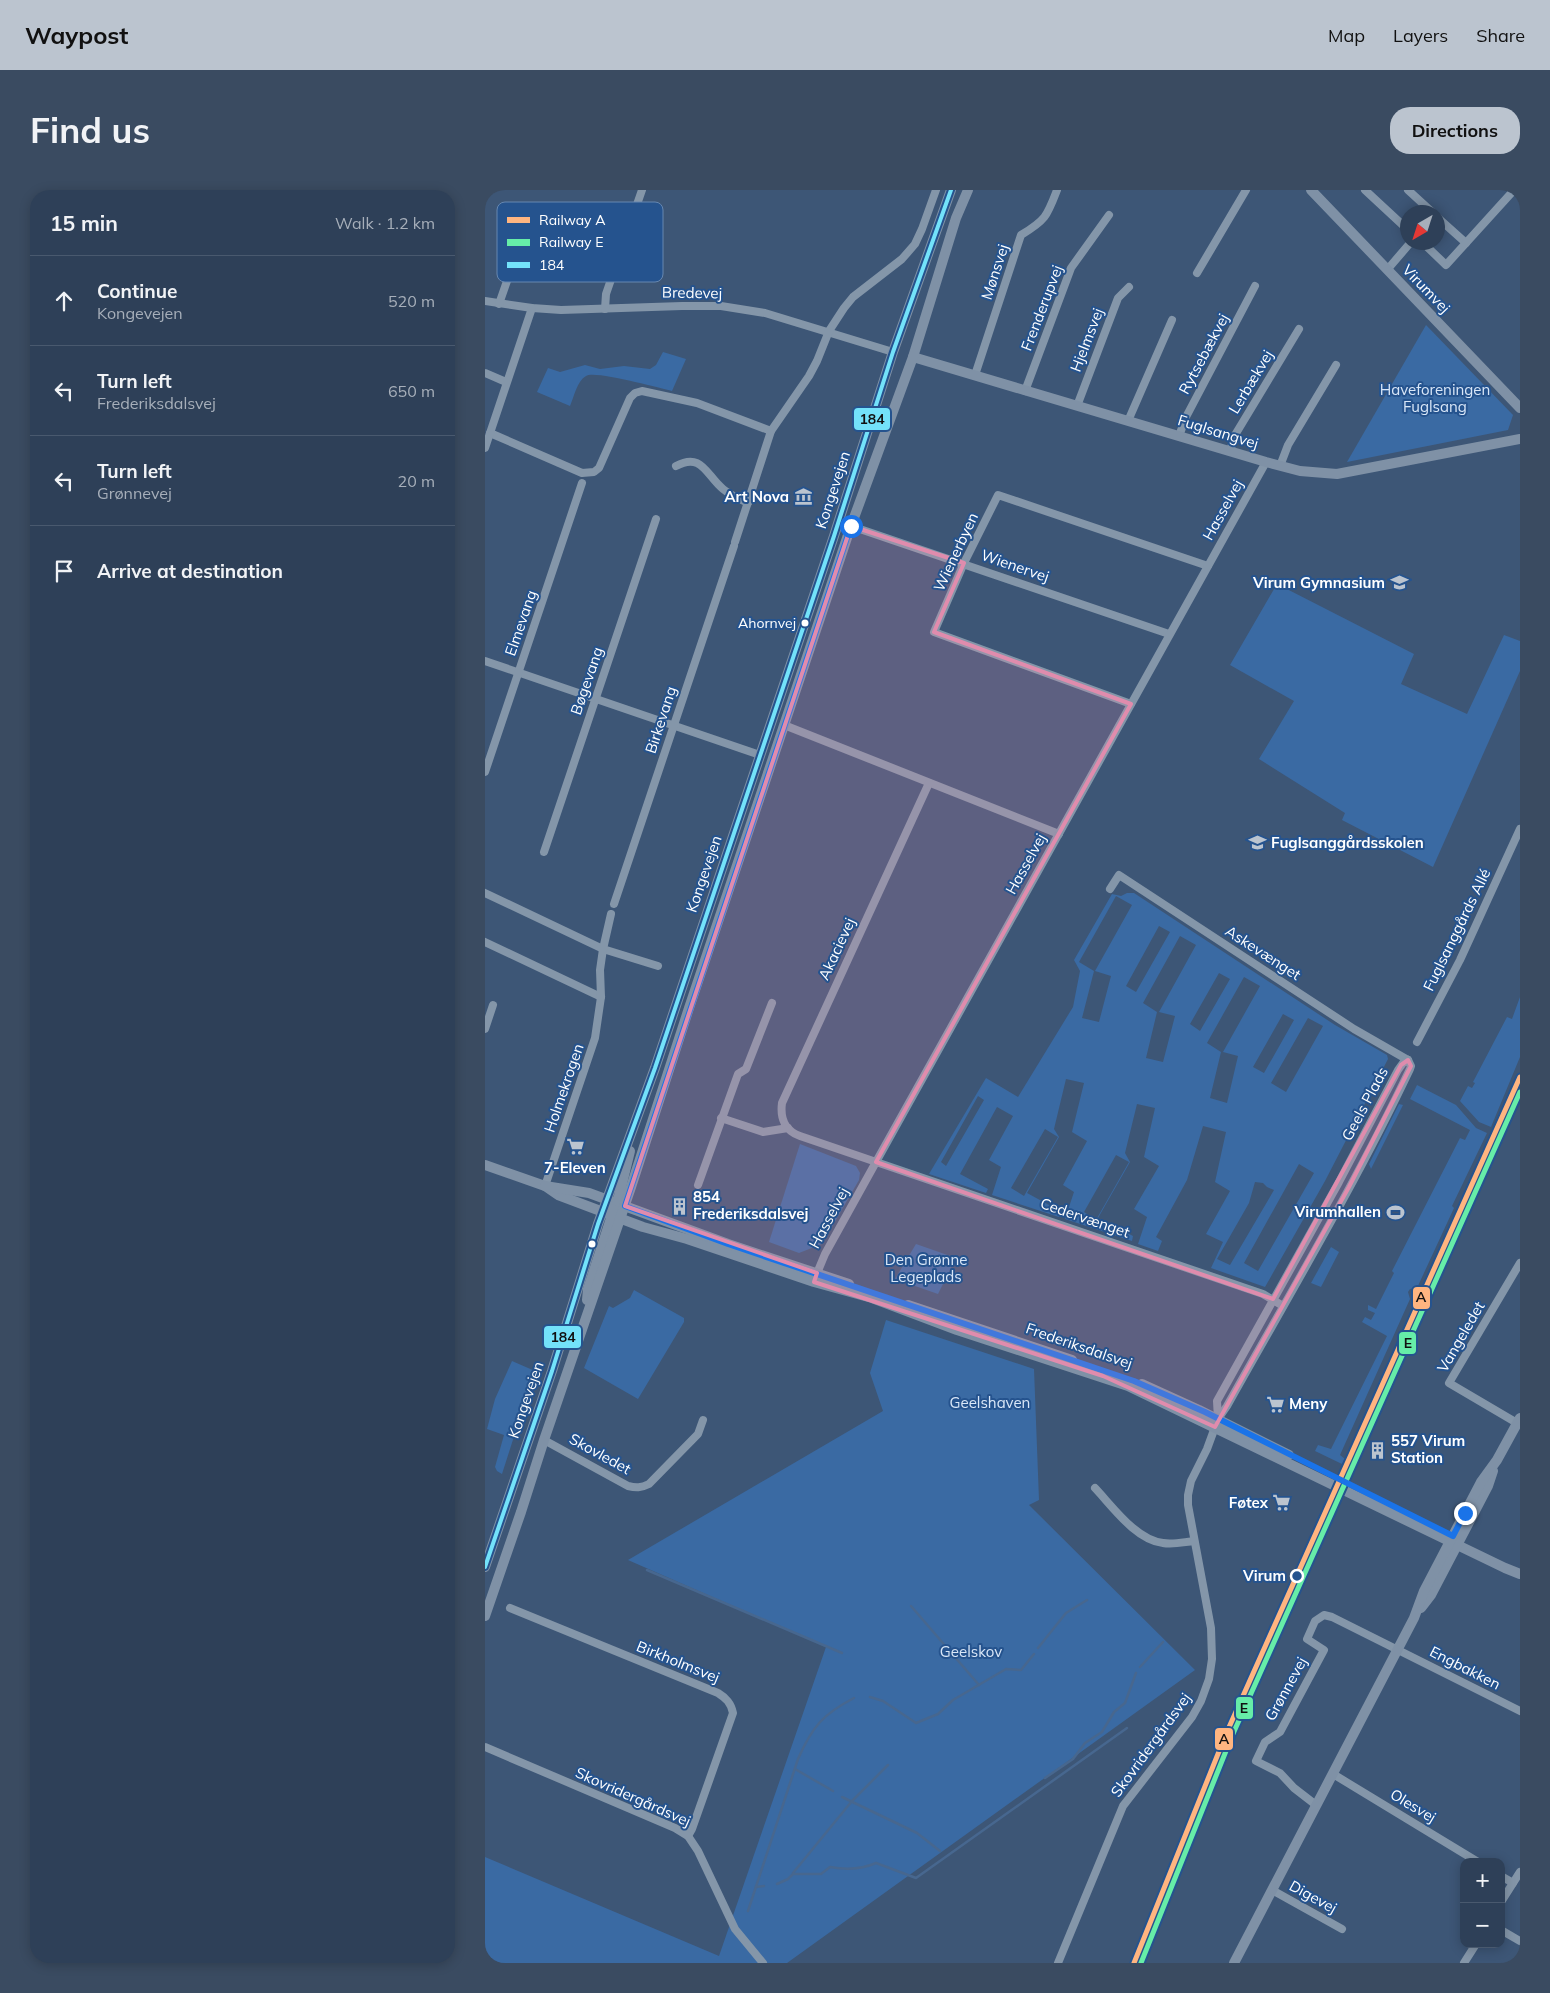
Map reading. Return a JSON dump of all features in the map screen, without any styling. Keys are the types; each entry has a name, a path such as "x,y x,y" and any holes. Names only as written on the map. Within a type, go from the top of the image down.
{"main road":[{"name":"Kongevejen","path":"485,1616 585,1318 641,1107 834,536 893,352 951,190"},
{"name":"Kongevejen","path":"485,1565 552,1371 612,1215 785,725 851,526 913,357 956,218 968,190"},
{"name":"Virumvej","path":"1311,190 1520,408"},
{"name":"Fuglsangvej","path":"913,357 1266,462 1316,474 1351,473 1520,440"},
{"path":"485,1165 545,1186"},
{"name":"Frederiksdalsvej","path":"545,1186 576,1190 616,1203 815,1277"},
{"name":"Frederiksdalsvej","path":"545,1186 558,1195 612,1215 815,1277 1134,1381 1455,1540 1508,1562 1520,1572"},
{"path":"1234,1963 1398,1650 1414,1618 1423,1591 1455,1540 1481,1482 1497,1460 1519,1420"}],"street":[{"path":"637,202 641,190"},
{"path":"829,331 853,297 893,267 915,244 936,190"},
{"name":"Mønsvej","path":"975,375 1021,235 1040,224 1048,214 1057,190"},
{"path":"1197,273 1246,190"},
{"path":"1365,190 1400,222"},
{"path":"1408,190 1424,205"},
{"path":"1430,250 1446,265 1514,190"},
{"name":"Frenderupvej","path":"1025,391 1071,268 1109,215"},
{"path":"1445,225 1466,243"},
{"path":"1387,270 1404,250"},
{"path":"499,304 507,282"},
{"path":"605,309 611,282"},
{"name":"Rytsebækvej","path":"1179,436 1186,417 1255,286"},
{"name":"Hjelmsvej","path":"1077,406 1118,298 1129,287"},
{"name":"Bredevej","path":"485,301 561,310 721,306 765,313 893,352"},
{"path":"485,448 532,308"},
{"path":"1128,421 1172,320"},
{"name":"Lerbækvej","path":"1229,451 1235,435 1299,329"},
{"name":"Birkevang","path":"614,904 771,431 809,376 829,331"},
{"path":"1280,466 1288,445 1336,365"},
{"path":"485,373 507,382"},
{"path":"490,433 582,473 589,474 599,468 630,398 635,393 642,391 697,403 771,431"},
{"path":"676,466 686,460 694,460 701,465 721,488 748,503"},
{"name":"Hasselvej","path":"815,1277 825,1254 1266,462"},
{"name":"Elmevang","path":"485,772 582,483"},
{"name":"Wienerbyen","path":"1131,704 934,632 964,563 998,495 1208,566"},
{"name":"Bøgevang","path":"544,852 656,519"},
{"name":"Wienervej","path":"851,526 1169,634"},
{"path":"485,661 760,755"},
{"path":"785,725 1059,834"},
{"name":"Akacievej","path":"787,1128 781,1113 782,1103 929,783"},
{"name":"Fuglsanggårds Allé","path":"1417,1042 1460,960 1520,829"},
{"name":"Askevænget","path":"1110,889 1119,875 1347,1025 1408,1060"},
{"path":"485,893 603,949 658,966"},
{"name":"Holmekrogen","path":"545,1186 595,1038 601,997 600,970 611,914"},
{"path":"485,942 601,997"},
{"path":"698,1185 738,1074 746,1069 772,1003"},
{"path":"485,1029 493,1005"},
{"name":"Geels Plads","path":"1408,1060 1411,1066 1403,1084 1349,1187 1216,1423 1217,1401 1339,1182 1401,1065 1408,1060"},
{"path":"721,1118 763,1132 787,1128 795,1134 876,1162"},
{"name":"Cedervænget","path":"876,1162 1263,1294 1283,1306"},
{"name":"Vangeledet","path":"1519,1420 1449,1383 1520,1263"},
{"name":"Skovledet","path":"544,1440 628,1486 635,1488 643,1487 649,1484 698,1434 703,1420"},
{"name":"Skovridergårdsvej","path":"1058,1963 1123,1806 1191,1717 1201,1700 1209,1679 1211,1628 1194,1541 1188,1495 1191,1481 1207,1449 1216,1423"},
{"path":"1095,1488 1138,1533 1152,1541 1165,1544 1194,1541"},
{"name":"Birkholmsvej","path":"510,1608 718,1692 725,1697 731,1705 733,1713 689,1836"},
{"name":"Grønnevej","path":"1316,1805 1294,1788 1280,1773 1256,1761 1265,1742 1280,1732 1324,1650 1307,1639 1315,1621 1324,1615 1332,1617 1398,1650"},
{"name":"Engbakken","path":"1398,1650 1520,1711"},
{"name":"Skovridergårdsvej","path":"485,1748 689,1836 698,1851 731,1922 763,1963"},
{"name":"Olesvej","path":"1333,1774 1472,1858"},
{"path":"1505,1896 1520,1872"},
{"path":"1505,1878 1513,1883"},
{"name":"Digevej","path":"1272,1890 1342,1928"},
{"path":"1505,1932 1520,1941"},
{"path":"1464,1963 1473,1948"}],"highlighted area":[{"path":"851,526 964,563 934,632 1131,704 876,1162 1273,1299 1401,1065 1408,1060 1411,1066 1349,1187 1215,1427 1103,1376 814,1282 817,1273 625,1206"}],"green space":[{"name":"Haveforeningen Fuglsang","path":"1426,325 1513,415 1508,430 1347,462"},
{"path":"663,352 686,359 672,391 613,377 591,375 586,376 580,382 570,406 537,392 548,368 560,372 585,365 600,369 624,366 650,369 656,365"},
{"path":"1277,584 1414,654 1401,684 1467,714 1504,635 1520,641 1520,671 1433,867 1342,820 1345,813 1259,759 1294,701 1230,665"},
{"path":"1127,893 1134,893 1335,1025 1387,1055 1388,1059 1325,1181 1265,1287 1211,1268 1223,1242 1206,1234 1230,1191 1215,1182 1226,1132 1203,1126 1187,1180 1156,1237 1162,1241 1158,1251 1138,1244 1147,1217 1134,1209 1159,1166 1144,1157 1155,1108 1137,1104 1125,1153 1130,1162 1098,1218 1133,1236 1132,1241 1065,1219 1074,1192 1063,1185 1087,1141 1072,1132 1084,1083 1066,1079 1054,1129 1059,1137 1027,1193 1062,1212 1059,1217 992,1195 1001,1167 989,1160 1013,1116 997,1107 960,1174 988,1189 986,1193 929,1174 986,1078 1018,1097 1073,1007 1080,971 1074,960 1112,894 1121,896","holes":["1116,896 1132,905 1095,971 1111,976 1099,1022 1082,1018 1094,971 1079,962","1159,926 1170,932 1136,992 1126,986","1180,936 1196,945 1159,1012 1175,1016 1163,1062 1146,1058 1157,1012 1143,1003","1219,973 1230,979 1200,1031 1190,1024","1244,977 1260,986 1223,1052 1238,1056 1227,1103 1210,1098 1221,1052 1207,1043","1283,1014 1294,1020 1264,1073 1253,1067","1308,1018 1323,1026 1286,1092 1271,1083","978,1096 984,1100 946,1166 941,1162","1045,1129 1058,1137 1024,1196 1011,1188","1116,1155 1129,1162 1096,1220 1084,1212","1299,1164 1314,1173 1258,1271 1244,1263","1255,1182 1263,1183 1274,1190 1230,1265 1217,1259 1249,1203"]},
{"path":"1520,997 1520,1057 1491,1127 1479,1122 1460,1101 1468,1086 1472,1088 1475,1083 1473,1082 1507,1017 1512,1019"},
{"path":"1417,1085 1456,1105 1476,1128 1487,1133 1452,1206 1454,1208 1417,1288 1410,1289 1408,1292 1410,1299 1340,1455 1345,1459 1342,1464 1315,1451 1318,1445 1331,1449 1387,1336 1362,1322 1365,1317 1371,1320 1375,1313 1368,1310 1368,1305 1376,1309 1394,1273 1392,1271 1460,1138 1465,1140 1470,1130 1410,1099"},
{"path":"1399,1104 1403,1105 1371,1169 1369,1164"},
{"path":"800,1144 856,1166 860,1173 859,1180 822,1244 799,1253 769,1242"},
{"name":"Den Grønne Legeplads","path":"916,1244 956,1258 938,1294 895,1279"},
{"path":"1331,1247 1339,1252 1321,1287 1311,1283"},
{"path":"634,1290 684,1318 684,1322 638,1399 584,1368 609,1306 613,1308 630,1298"},
{"name":"Geelskov","path":"886,1320 1034,1369 1039,1500 1029,1505 1195,1670 787,1963 485,1963 485,1857 719,1956 826,1647 628,1560 883,1411 870,1373"},
{"path":"512,1361 535,1371 502,1474 495,1467 504,1435 487,1429 495,1399"}],"waterway":[{"path":"647,1570 842,1653"},
{"path":"1038,1648 1066,1613 1087,1600"},
{"path":"911,1606 979,1685"},
{"path":"1140,1667 1163,1642"},
{"path":"870,1697 883,1701 916,1723 938,1714 953,1700 1006,1669 1021,1670 1034,1654"},
{"path":"1045,1778 1073,1759 1085,1743 1102,1732 1114,1712 1125,1703 1136,1673"},
{"path":"748,1911 803,1748 808,1738 826,1716 854,1698"},
{"path":"777,1884 788,1879 793,1874 821,1874 830,1867 853,1869 876,1863 916,1878 1127,1728"},
{"path":"793,1873 852,1801 888,1765"},
{"path":"795,1769 833,1791"},
{"path":"842,1797 917,1833 940,1851"},
{"path":"756,1887 764,1886"}],"rail line":[{"name":"A","path":"1134,1963 1226,1734 1520,1077"},
{"name":"E","path":"1141,1963 1232,1736 1520,1092"}],"transit line":[{"name":"184","path":"485,1567 552,1371 598,1224 655,1068 834,536 893,352 951,190"}],"place":[{"name":"Art Nova","path":"803,497"},
{"name":"Virum Gymnasium","path":"1399,583"},
{"name":"Ahornvej","path":"805,623"},
{"name":"Fuglsanggårdsskolen","path":"1257,843"},
{"name":"7-Eleven","path":"575,1147"},
{"name":"854 Frederiksdalsvej","path":"679,1206"},
{"name":"Virumhallen","path":"1395,1212"},
{"name":"Meny","path":"1275,1404"},
{"name":"557 Virum Station","path":"1377,1450"},
{"name":"Føtex","path":"1282,1503"},
{"name":"Virum","path":"1297,1576"}],"route":[{"path":"851,526 689,1008 625,1206 728,1244 1134,1381 1205,1412 1453,1536 1465,1513"}],"park label":[{"name":"Geelshaven","path":"990,1403"}]}
